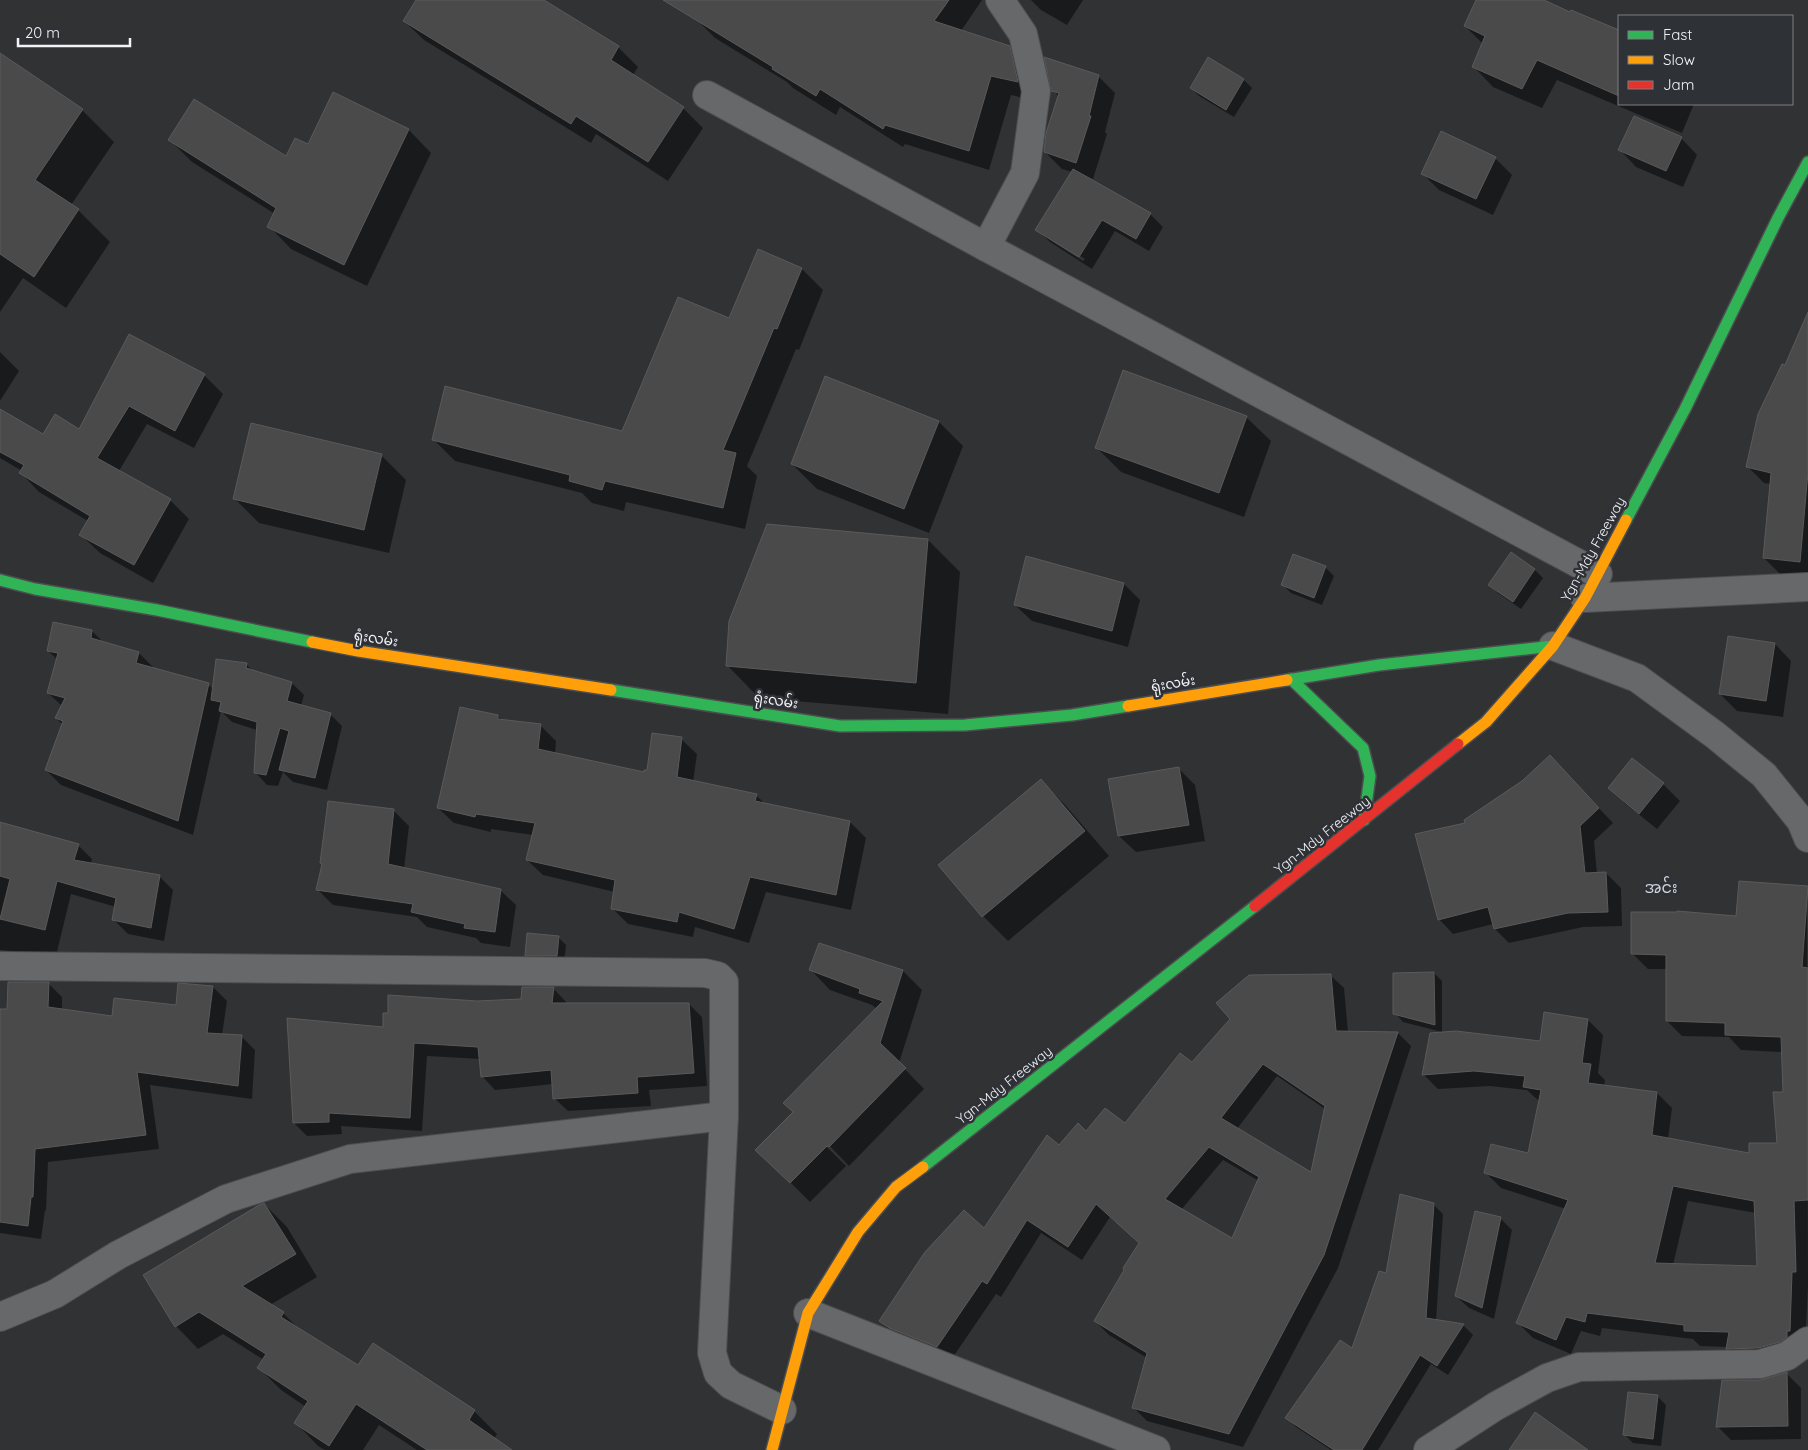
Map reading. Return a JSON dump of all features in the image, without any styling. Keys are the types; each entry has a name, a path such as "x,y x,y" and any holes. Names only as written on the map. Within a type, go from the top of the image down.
{"street":[{"path":"986,247 1025,174 1036,91 1023,34 1000,0"},
{"path":"707,95 986,247 1598,574"},
{"name":"Ygn-Mdy Freeway","path":"772,1450 808,1313 858,1232 896,1187 989,1116 1486,722 1553,646 1585,598 1686,409 1778,218 1808,162"},
{"name":"ရုံးလမ်း","path":"0,580 35,589 158,610 358,651 840,726 966,725 1072,715 1379,665 1553,646"},
{"path":"1585,598 1808,587"},
{"path":"1553,646 1637,678 1715,736 1764,775 1801,821 1808,838"},
{"path":"1291,679 1363,748 1370,776 1364,820"},
{"path":"0,966 705,973 718,976 724,982 724,1116 712,1353 718,1373 731,1385 782,1410"},
{"path":"0,1317 55,1294 118,1255 226,1199 350,1159 724,1116"},
{"path":"808,1313 1156,1450"},
{"path":"1428,1450 1496,1406 1547,1378 1578,1367 1760,1364 1787,1356 1808,1341"}],"building":[{"path":"416,0 544,0 619,46 611,60 684,107 648,162 576,116 571,124 403,21"},
{"path":"663,0 949,0 934,21 1010,46 1018,82 991,76 969,151 885,125 883,129 820,89 816,96 772,69 773,67"},
{"path":"1476,0 1544,0 1618,30 1618,96 1537,60 1522,89 1472,67 1485,36 1464,26"},
{"path":"0,53 83,109 35,180 79,209 34,277 0,254"},
{"path":"1044,57 1099,75 1089,116 1091,116 1076,163 1044,152 1046,133 1059,93 1051,91"},
{"path":"1208,57 1244,79 1226,110 1190,88"},
{"path":"333,92 409,129 344,265 267,227 276,208 168,140 194,99 286,156 295,138 308,144"},
{"path":"1634,116 1682,137 1666,171 1618,150"},
{"path":"1441,131 1496,157 1476,199 1421,174"},
{"path":"1073,169 1151,213 1136,239 1102,220 1079,257 1035,230"},
{"path":"758,249 802,268 777,329 774,328 723,450 736,453 723,508 605,481 602,490 569,481 570,475 432,440 445,386 622,431 678,297 729,318"},
{"path":"1808,312 1808,472 1800,562 1763,558 1771,473 1746,467 1758,414 1782,364 1785,365"},
{"path":"129,334 205,374 175,431 129,406 97,458 171,499 134,565 79,535 90,516 19,473 24,465 0,452 0,409 43,434 55,414 79,429"},
{"path":"1123,370 1247,416 1219,493 1095,448"},
{"path":"825,376 939,421 904,509 791,464"},
{"path":"251,423 382,454 364,530 233,499"},
{"path":"767,524 928,539 916,683 726,666 729,621"},
{"path":"1511,552 1535,569 1513,602 1488,585"},
{"path":"1293,554 1326,566 1314,598 1281,585"},
{"path":"1026,556 1124,583 1112,631 1014,605"},
{"path":"53,622 92,630 91,638 139,652 136,663 209,683 178,821 45,770 63,721 55,718 65,698 47,693 58,653 47,651"},
{"path":"1728,636 1775,643 1766,701 1719,694"},
{"path":"216,659 247,663 246,668 292,682 287,701 331,713 315,778 279,770 289,731 280,728 266,775 254,773 257,722 219,711 221,702 211,700"},
{"path":"460,707 498,715 498,719 541,724 538,749 644,772 644,770 647,770 652,733 682,737 677,777 757,794 755,801 850,821 836,895 750,877 734,929 679,912 677,922 611,909 615,880 526,860 535,823 476,814 475,817 437,808"},
{"path":"1550,755 1599,808 1580,826 1585,873 1606,872 1608,912 1568,913 1494,929 1488,907 1438,920 1415,834 1465,823 1464,820 1522,781"},
{"path":"1632,758 1664,783 1639,814 1608,788"},
{"path":"1179,767 1189,825 1118,836 1108,779"},
{"path":"1041,779 1085,831 982,917 938,865"},
{"path":"328,801 394,809 388,864 501,889 495,932 464,928 465,924 411,912 413,904 316,890 322,864 320,863"},
{"path":"0,822 79,844 74,860 160,875 151,928 112,920 116,898 57,881 45,930 0,919 10,879 0,876"},
{"path":"1739,881 1808,886 1802,967 1808,968 1808,1200 1794,1201 1796,1272 1792,1272 1790,1331 1787,1331 1787,1337 1780,1342 1758,1348 1726,1349 1729,1332 1684,1331 1684,1325 1587,1313 1585,1322 1566,1317 1556,1340 1516,1323 1568,1200 1484,1173 1491,1144 1528,1153 1541,1090 1523,1087 1525,1076 1474,1071 1422,1075 1430,1033 1456,1031 1540,1041 1544,1012 1588,1019 1582,1063 1591,1064 1588,1083 1657,1092 1652,1135 1749,1153 1749,1143 1777,1143 1773,1092 1783,1092 1781,1037 1725,1035 1725,1023 1666,1021 1666,955 1631,954 1631,912 1677,911 1736,916","holes":["1673,1186 1754,1201 1757,1266 1655,1263"]},
{"path":"527,933 559,936 557,956 525,956"},
{"path":"819,943 903,970 880,1043 906,1068 829,1147 827,1146 790,1183 755,1150 793,1112 783,1103 883,1001 859,993 860,989 809,970"},
{"path":"1434,972 1435,1025 1393,1014 1393,973"},
{"path":"1331,974 1336,1031 1398,1032 1324,1255 1229,1434 1132,1408 1147,1353 1094,1321 1139,1243 1096,1204 1068,1247 1027,1220 987,1284 982,1281 937,1347 889,1328 879,1321 925,1252 964,1210 984,1228 1047,1135 1059,1145 1078,1123 1086,1131 1105,1108 1125,1123 1180,1053 1192,1062 1230,1019 1216,1003 1249,975","holes":["1263,1064 1325,1106 1311,1172 1221,1118","1209,1147 1259,1177 1232,1238 1165,1199"]},
{"path":"8,982 49,982 48,1007 112,1016 114,998 176,1005 178,983 213,986 207,1033 242,1035 238,1086 137,1072 146,1135 35,1149 33,1197 31,1197 28,1226 0,1222 0,1009 7,1009"},
{"path":"522,987 554,987 552,1003 689,1003 694,1073 637,1077 638,1093 553,1099 551,1070 481,1077 478,1047 414,1043 410,1118 329,1113 329,1122 293,1123 287,1018 383,1027 383,1013 388,1013 388,995 477,1001 521,999"},
{"path":"1400,1194 1434,1203 1426,1318 1464,1324 1437,1366 1420,1355 1362,1450 1334,1450 1285,1418 1340,1340 1352,1348 1379,1271 1386,1273"},
{"path":"264,1203 296,1254 242,1286 284,1312 281,1317 358,1365 373,1343 475,1410 469,1420 512,1450 427,1450 356,1404 329,1446 294,1423 308,1401 257,1368 266,1354 199,1312 175,1327 143,1275"},
{"path":"1475,1211 1501,1217 1482,1308 1455,1296"},
{"path":"1787,1372 1788,1426 1716,1427 1722,1380 1761,1380"},
{"path":"1628,1392 1658,1395 1653,1439 1623,1435"},
{"path":"1535,1412 1588,1450 1509,1450"}],"traffic: fast":[{"path":"1626,520 1685,409 1778,218 1808,162"},
{"path":"0,580 35,589 157,610 312,642"},
{"path":"1287,680 1379,665 1553,646"},
{"path":"1291,679 1363,748 1370,776 1364,820"},
{"path":"611,690 840,726 965,725 1072,715 1128,706"},
{"path":"923,1167 1255,906"}],"traffic: slow":[{"path":"1458,744 1486,722 1553,646 1585,598 1626,520"},
{"path":"312,642 358,651 611,690"},
{"path":"1128,706 1287,680"},
{"path":"772,1450 808,1313 858,1232 896,1187 923,1167"}],"traffic: jam":[{"path":"1255,906 1458,744"}],"district":[{"name":"အင်း","path":"1661,887"}]}
